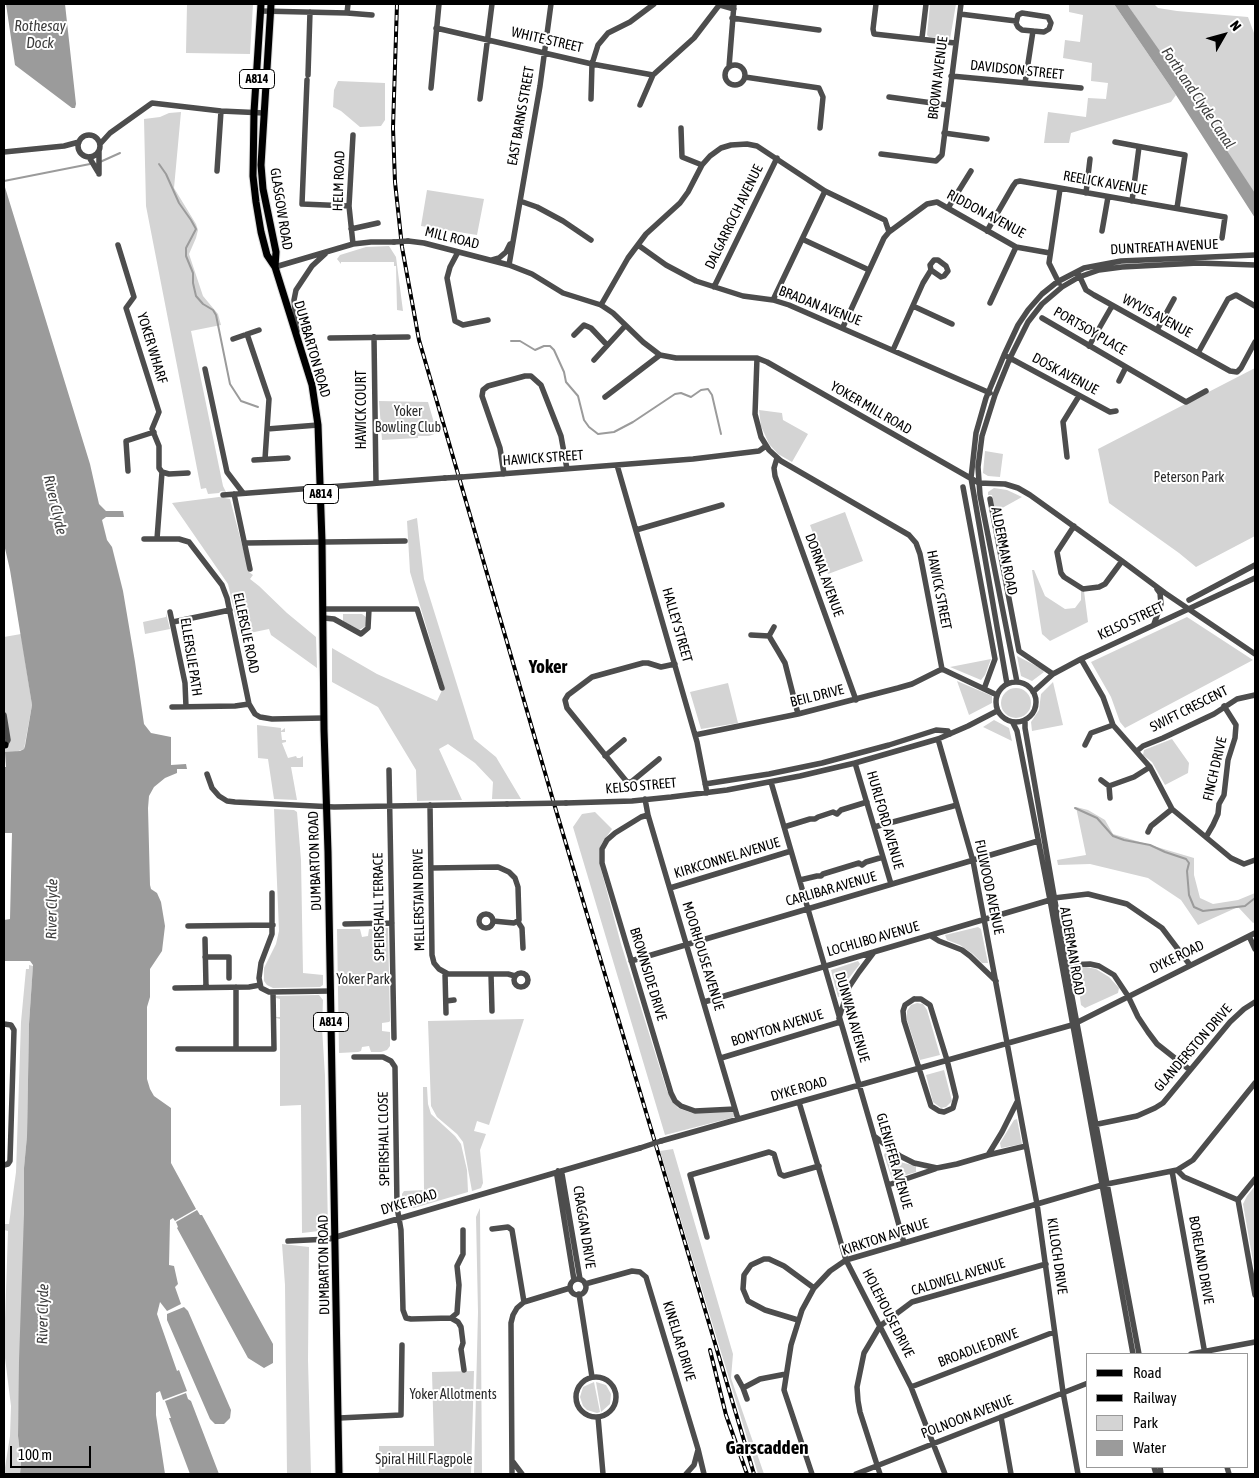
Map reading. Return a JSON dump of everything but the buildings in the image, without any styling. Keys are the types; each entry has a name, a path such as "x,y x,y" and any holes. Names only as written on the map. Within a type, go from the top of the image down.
{"main road":[{"name":"GLASGOW ROAD","path":"261,7 254,112 254,185 260,232 267,255"},
{"name":"GLASGOW ROAD","path":"270,8 262,189 276,252 275,267"},
{"name":"DUMBARTON ROAD","path":"267,255 275,267 299,344 314,394 318,425 324,618 324,718 336,1237 339,1474"}],"street":[{"path":"347,13 348,4"},
{"path":"431,88 439,4"},
{"path":"480,99 492,4"},
{"name":"EAST BARNS STREET","path":"509,265 544,52 550,4"},
{"path":"591,99 592,64 598,45 608,33 630,22 654,4"},
{"path":"640,105 653,75 694,38 720,4 734,6 729,67 724,74 726,80 731,85 738,86 745,77 742,68 738,65 729,67"},
{"path":"876,4 874,34 955,43"},
{"path":"922,38 926,4"},
{"name":"BROWN AVENUE","path":"882,154 936,161 942,155 961,4"},
{"path":"261,7 372,15"},
{"path":"310,12 302,204 349,206"},
{"path":"1026,13 1048,17 1051,23 1047,31 1044,32 1022,30 1018,27 1016,21 1018,16 1026,13"},
{"path":"960,14 1016,21"},
{"path":"732,18 819,30"},
{"name":"WHITE STREET","path":"436,28 592,64 653,75"},
{"path":"1025,83 1033,31"},
{"name":"DAVIDSON STREET","path":"951,76 1081,88"},
{"path":"745,77 818,88 823,97 820,128"},
{"path":"889,97 947,105"},
{"path":"89,157 99,174 100,144 110,133 152,103 221,111 264,113"},
{"path":"217,171 221,111"},
{"path":"681,128 682,157 702,165"},
{"path":"944,132 988,139"},
{"path":"4,152 64,146 79,142 86,135 95,136 110,133"},
{"name":"HELM ROAD","path":"353,135 349,206 353,244"},
{"path":"95,136 100,144"},
{"path":"79,142 79,150"},
{"path":"1115,142 1185,155 1177,208"},
{"path":"601,305 628,258 646,234 680,203 702,165 721,148 739,144 757,146 825,191 886,220 890,232 884,238 842,327"},
{"path":"64,146 79,150 83,155 89,157 99,151"},
{"path":"1132,201 1139,146"},
{"name":"DALGARROCH AVENUE","path":"714,287 776,158"},
{"path":"1086,193 1090,159"},
{"path":"948,208 971,171"},
{"name":"REELICK AVENUE","path":"986,231 1016,182 1020,181 1225,217 1222,238"},
{"path":"1060,189 1049,263 1060,284"},
{"path":"773,300 825,191"},
{"path":"1102,231 1108,197"},
{"path":"520,201 537,207 563,221 591,240"},
{"name":"RIDDON AVENUE","path":"890,232 927,204 937,202 1016,247 1050,253"},
{"name":"HELM ROAD","path":"351,229 378,223"},
{"name":"EAST BARNS STREET","path":"491,261 500,258 506,252 514,233"},
{"path":"802,239 869,270"},
{"name":"MILL ROAD","path":"275,267 353,244 408,241 509,265 532,274 563,293"},
{"name":"YOKER WHARF","path":"118,245 134,297 126,308 159,412 152,429 159,446 159,468 162,472 158,539"},
{"name":"BRADAN AVENUE","path":"638,245 682,275 705,285 743,296 773,300 798,308 995,395"},
{"path":"990,303 1016,247"},
{"name":"MILL ROAD","path":"299,344 294,300 296,290 314,264 329,251"},
{"path":"458,252 450,267 447,278 455,320 464,325 488,320"},
{"name":"DUNTREATH AVENUE","path":"971,478 976,433 988,392 1018,325 1042,294 1097,264 1121,261 1255,255"},
{"name":"DUNTREATH AVENUE","path":"1078,274 1122,267 1198,263 1255,265"},
{"path":"893,350 930,270"},
{"name":"WYVIS AVENUE","path":"1078,274 1086,290 1230,371 1237,372 1241,368 1255,342"},
{"name":"DUNTREATH AVENUE","path":"979,484 978,467 982,436 995,395 1010,358 1033,315 1060,284"},
{"name":"YOKER MILL ROAD","path":"563,293 601,305 643,342 660,354 676,358 756,358 767,362 979,484"},
{"path":"1198,352 1228,299 1236,295 1255,306"},
{"path":"1157,330 1174,299"},
{"path":"913,306 952,324"},
{"path":"1089,346 1112,306"},
{"name":"PORTSOY PLACE","path":"1042,318 1186,402 1206,391"},
{"path":"574,335 584,325 591,328 608,345"},
{"path":"594,360 625,326"},
{"path":"233,339 259,330"},
{"path":"247,334 268,396 265,460"},
{"name":"HAWICK COURT","path":"374,337 376,483"},
{"path":"330,338 408,337"},
{"path":"605,397 660,354"},
{"name":"DOSK AVENUE","path":"1004,355 1110,412 1116,411"},
{"path":"756,358 755,414 761,437 766,447"},
{"name":"PORTSOY PLACE","path":"1119,381 1126,367"},
{"path":"205,369 227,472 243,494"},
{"path":"504,474 500,448 482,396 483,390 488,386 525,376 531,376 541,385 561,436 567,468"},
{"path":"1067,456 1062,422 1079,396"},
{"path":"267,429 318,425"},
{"path":"128,471 126,442 154,432"},
{"name":"HAWICK STREET","path":"222,495 693,459 760,451 766,447 779,460 909,535 916,543 920,554 942,669"},
{"path":"254,460 288,458"},
{"name":"DORNAL AVENUE","path":"779,460 774,468 778,486 856,700"},
{"name":"HALLEY STREET","path":"617,465 695,735 706,792"},
{"path":"162,472 169,474 188,473"},
{"name":"ALDERMAN ROAD","path":"971,478 976,516 1007,684"},
{"path":"979,484 1005,484 1018,488 1074,526 1187,609 1255,654"},
{"name":"ALDERMAN ROAD","path":"979,484 1017,682"},
{"name":"ALDERMAN ROAD","path":"964,487 995,660 984,689"},
{"path":"234,494 250,569"},
{"name":"ALDERMAN ROAD","path":"990,499 1019,651 1053,674"},
{"path":"636,530 722,505"},
{"name":"ALDERMAN ROAD","path":"969,517 976,516"},
{"path":"1074,526 1057,552 1061,573 1064,577 1082,589 1099,587 1105,584 1122,561"},
{"name":"ELLERSLIE ROAD","path":"144,539 182,539 192,545 222,585 230,610 249,704"},
{"path":"245,543 405,540"},
{"path":"1189,600 1255,565"},
{"path":"1239,573 1245,583"},
{"name":"KELSO STREET","path":"1033,692 1053,674 1081,658 1255,578"},
{"path":"1154,585 1160,593 1161,604 1154,624"},
{"path":"323,609 417,609 442,688"},
{"path":"324,618 334,619 358,633 363,633 368,630 369,626 369,609"},
{"path":"172,622 230,610"},
{"name":"ELLERSLIE PATH","path":"170,612 185,683 186,707"},
{"path":"769,636 774,627"},
{"path":"751,635 769,636"},
{"path":"769,636 785,663 798,714"},
{"path":"1081,658 1103,697 1113,725 1150,767 1172,809 1231,858 1244,864 1255,860"},
{"path":"659,759 632,782 628,783 565,706 564,700 566,696 592,677 643,663 661,667 675,664"},
{"path":"942,669 997,695"},
{"name":"BEIL DRIVE","path":"695,735 856,700 912,684 942,669"},
{"path":"1017,682 1024,684 1033,692 1036,707 1031,716 1025,720 1013,723 1004,719 997,711 995,704 997,695 1001,688 1007,684 1017,682"},
{"name":"SWIFT CRESCENT","path":"1137,751 1143,746 1214,714 1237,699 1255,695"},
{"path":"172,707 249,704 253,712 263,718 280,720 324,718"},
{"name":"FINCH DRIVE","path":"1206,837 1213,826 1224,794 1228,760 1235,738 1236,725 1224,706"},
{"name":"KELSO STREET","path":"207,774 215,792 227,801 259,804 390,806 645,800 771,782 855,763 950,734 997,711"},
{"path":"4,715 8,740 4,745"},
{"name":"ALDERMAN ROAD","path":"1025,720 1052,899 1094,1125 1133,1353"},
{"name":"ALDERMAN ROAD","path":"1013,723 1017,734 1066,965 1075,1023"},
{"path":"1085,745 1092,733 1113,725"},
{"name":"KELSO STREET","path":"705,784 807,766 862,753 936,730 948,731 950,734"},
{"name":"FULWOOD AVENUE","path":"938,738 973,861 1007,1042"},
{"path":"605,756 624,740"},
{"name":"HURLFORD AVENUE","path":"855,763 891,884"},
{"path":"1109,786 1134,777 1150,767"},
{"name":"SPEIRSHALL TERRACE","path":"389,770 394,1038"},
{"path":"1100,780 1109,786"},
{"name":"DUNWAN AVENUE","path":"771,782 859,1086"},
{"path":"1109,786 1110,798"},
{"name":"MOORHOUSE AVENUE","path":"645,800 738,1119"},
{"path":"784,827 816,819 833,812 839,813 841,810 867,802"},
{"name":"MELLERSTAIN DRIVE","path":"430,805 432,955 436,967 445,973"},
{"path":"874,827 957,805"},
{"path":"1148,832 1151,826 1172,809"},
{"name":"BROWNSIDE DRIVE","path":"648,814 615,833 607,840 602,849 602,863 667,1082 676,1101 681,1106 695,1111 735,1109"},
{"name":"CARLIBAR AVENUE","path":"631,961 973,861 1038,840"},
{"name":"KIRKCONNEL AVENUE","path":"670,888 791,851"},
{"path":"800,880 821,876 859,864 862,865 883,857"},
{"path":"430,868 498,867 512,875 518,887 518,922 522,928 522,948"},
{"path":"272,893 271,938 261,963 260,985 267,992 331,991"},
{"name":"LOCHLIBO AVENUE","path":"704,1002 1052,899 1088,894 1127,904 1162,928 1190,965"},
{"path":"493,922 518,922"},
{"path":"345,924 392,923"},
{"path":"188,926 272,925"},
{"path":"1252,935 1255,949"},
{"name":"DYKE ROAD","path":"288,1241 336,1237 482,1193 1075,1023 1252,935"},
{"path":"931,936 962,950 996,981"},
{"path":"205,939 206,987"},
{"path":"840,1020 850,987 874,952"},
{"path":"205,957 229,957 229,978"},
{"path":"1066,965 1081,963 1099,966 1114,976 1128,996 1138,1017 1157,1044 1190,1070"},
{"path":"446,1013 445,973 454,975 510,974 515,976"},
{"path":"491,974 492,1011"},
{"path":"175,988 250,987 260,985"},
{"path":"236,987 236,1049"},
{"path":"178,1049 274,1049 274,992"},
{"path":"914,999 921,999 930,1006 947,1060 956,1097 953,1108 944,1112 931,1106 920,1068 904,1016 906,1005 914,999"},
{"path":"446,1001 454,1000"},
{"name":"GLANDERSTON DRIVE","path":"1094,1125 1137,1116 1163,1103 1230,1022 1244,1008 1255,1002"},
{"name":"BONYTON AVENUE","path":"721,1058 840,1020"},
{"path":"4,1024 11,1025 14,1030 10,1161 4,1165"},
{"name":"KILLOCH DRIVE","path":"1007,1042 1037,1204 1063,1392 1078,1474"},
{"name":"SPEIRSHALL CLOSE","path":"354,1057 383,1057 391,1061 396,1071 397,1195 401,1234 403,1310 406,1318 450,1318"},
{"path":"1238,1200 1184,1177 1175,1170 1193,1160 1255,1083"},
{"name":"GLENIFFER AVENUE","path":"859,1086 904,1243"},
{"name":"HOLEHOUSE DRIVE","path":"799,1102 846,1260 911,1387 945,1474"},
{"path":"988,1154 1002,1132 1017,1102"},
{"path":"874,1136 900,1156 914,1163 937,1168"},
{"path":"888,1185 937,1168 1026,1146"},
{"path":"707,1237 690,1175 769,1152 774,1154 780,1174 784,1176 819,1166"},
{"name":"KIRKTON AVENUE","path":"812,1474 784,1390 791,1345 806,1299 830,1271 846,1260 1104,1184 1175,1170"},
{"name":"BORELAND DRIVE","path":"1175,1170 1205,1353"},
{"name":"CRAGGAN DRIVE","path":"558,1171 557,1176 577,1279"},
{"path":"1255,1178 1238,1200 1255,1295"},
{"name":"ALDERMAN ROAD","path":"1104,1184 1139,1353"},
{"path":"492,1230 508,1227 512,1230 524,1302"},
{"path":"450,1318 455,1315 458,1309 458,1266 463,1254 463,1230"},
{"path":"798,1320 765,1310 748,1301 743,1290 744,1275 751,1265 764,1259 770,1259 784,1266 814,1288"},
{"name":"CALDWELL AVENUE","path":"880,1474 860,1412 857,1387 864,1353 880,1326 912,1302 1046,1264"},
{"name":"KINELLAR DRIVE","path":"585,1284 632,1270 640,1272 646,1277 704,1474"},
{"path":"577,1279 585,1284 584,1291 579,1294 574,1294 570,1288 571,1283 577,1279"},
{"path":"512,1474 511,1323 514,1311 524,1302 570,1288"},
{"path":"579,1294 592,1377"},
{"path":"450,1318 456,1320 461,1327 463,1342 461,1349 464,1370"},
{"name":"BROADLIE DRIVE","path":"911,1387 1054,1332"},
{"path":"1205,1353 1255,1342"},
{"path":"339,1418 401,1415 402,1345"},
{"path":"743,1388 760,1380 786,1374"},
{"path":"592,1377 603,1378 608,1381 612,1384 616,1394 612,1409 598,1417 582,1412 576,1402 576,1391 579,1386 592,1377"},
{"path":"737,1378 743,1388 746,1399"},
{"name":"POLNOON AVENUE","path":"856,1474 1086,1384"},
{"path":"598,1417 603,1474"},
{"path":"1001,1417 1011,1474"},
{"path":"686,1474 694,1465 698,1449"},
{"path":"512,1460 522,1474"}],"green space":[{"path":"187,4 253,4 250,54 186,53"},
{"path":"930,4 956,4 950,39 929,37 927,35"},
{"path":"1069,4 1114,4 1176,95 1171,102 1071,133 1069,143 1044,143 1048,112 1086,117 1088,98 1106,99 1108,83 1091,81 1092,63 1063,58 1065,40 1080,42 1083,15 1069,12"},
{"path":"1127,4 1154,4 1158,8 1177,11 1248,17 1255,33 1255,193"},
{"path":"338,81 385,83 385,120 381,126 360,127 341,111 333,107 334,90"},
{"path":"181,112 174,188 196,224 198,230 189,254 203,296 218,314 221,325 191,331 223,486 226,492 221,491 208,494 206,488 201,489 146,206 144,119"},
{"path":"427,190 484,199 477,235 421,226"},
{"path":"389,246 396,257 403,311 397,310 396,266 394,266 394,262 341,262 341,264 337,259 340,255 366,247"},
{"name":"Peterson Park","path":"1255,368 1255,536 1196,567 1109,503 1098,449"},
{"name":"Yoker Bowling Club","path":"379,401 428,402 437,433 429,436 418,436 418,438 382,440"},
{"path":"759,410 782,413 783,420 808,434 792,462 778,454 769,444 761,426"},
{"path":"985,451 1003,454 1000,477 988,476 983,473"},
{"path":"994,488 1007,490 1022,497 995,512 992,495 988,495 988,492"},
{"path":"219,497 230,499 249,572 253,575 250,579 316,637 317,668 271,635 269,629 240,635 228,584 172,503"},
{"path":"845,512 863,561 828,574 810,525"},
{"path":"417,518 424,579 474,739 496,757 521,799 492,799 493,782 475,763 448,744 439,749 462,800 417,801 416,770 378,707 332,682 332,648 377,674 437,701 444,686 410,572 407,521"},
{"path":"1032,570 1034,570 1045,596 1065,609 1075,608 1081,600 1081,591 1084,591 1088,622 1050,641 1042,634"},
{"path":"166,613 170,629 145,634 143,622 166,617"},
{"path":"343,614 362,614 366,617 366,626 359,630 343,621"},
{"path":"1187,617 1253,660 1125,728 1120,722 1111,697 1091,662"},
{"path":"21,634 32,705 24,749 13,753 5,752 5,745 8,739 4,715 4,637"},
{"path":"1017,656 1042,669 1044,672 1032,681 1021,676"},
{"path":"991,659 981,680 950,667"},
{"path":"957,681 992,696 992,703 969,715"},
{"path":"1053,682 1063,725 1032,731 1031,722 1039,710 1041,694"},
{"path":"728,683 738,723 701,729 690,692"},
{"path":"1016,688 1022,689 1030,697 1030,709 1022,717 1016,718 1010,717 1002,709 1001,703 1002,697 1010,689"},
{"path":"994,720 1009,728 1012,741 983,727"},
{"path":"257,725 281,728 281,731 285,728 285,732 281,732 282,740 286,740 286,742 282,743 288,758 296,756 300,758 303,756 303,767 291,767 297,800 274,799 268,759 258,758"},
{"path":"1172,739 1189,763 1188,773 1165,785 1152,762 1143,755 1144,750"},
{"path":"1076,807 1088,810 1105,820 1113,834 1194,858 1194,875 1200,898 1213,904 1238,900 1255,893 1255,922 1253,923 1238,907 1198,925 1181,900 1148,878 1090,864 1058,865 1057,860 1086,855"},
{"path":"274,809 294,810 297,812 301,860 303,973 323,975 323,985 320,987 273,988 264,981 264,968 276,944 279,931"},
{"path":"595,812 612,829 599,850 599,862 621,944 667,1091 678,1108 692,1113 733,1111 735,1117 665,1135 573,827 582,814"},
{"path":"978,927 981,929 988,963 982,963 960,945 947,940 945,935"},
{"name":"Yoker Park","path":"388,928 390,1021 382,1023 382,1031 390,1032 390,1046 387,1050 381,1052 371,1052 369,1046 362,1047 361,1051 358,1052 339,1053 337,929 360,929 362,937 368,936 369,929"},
{"path":"858,961 860,964 849,978 842,996 838,997 831,970"},
{"path":"29,965 33,966 29,1024 27,1136 24,1168 18,1436 21,1462 20,1474 4,1474 10,1436 11,1406 4,1350 8,1231 4,1230 4,1224 9,1224 16,1172 21,1022 26,969 29,969"},
{"path":"1081,966 1096,969 1109,977 1119,988 1118,993 1085,1008 1081,1005 1076,969"},
{"path":"319,995 323,1000 322,1028 325,1076 328,1230 302,1233 301,1105 280,1106 280,1019 276,1017 280,1017 280,999 276,998 276,996"},
{"path":"923,1004 927,1010 940,1055 920,1060 907,1020 907,1011 911,1005"},
{"path":"524,1019 489,1125 477,1121 474,1131 486,1134 480,1150 483,1183 481,1188 472,1191 463,1142 457,1134 437,1117 431,1106 428,1021"},
{"path":"944,1070 952,1101 946,1107 941,1108 933,1102 926,1075"},
{"path":"423,1087 427,1087 428,1104 431,1114 461,1144 467,1170 468,1192 414,1208 403,1208 402,1194 404,1191 424,1190"},
{"path":"1017,1119 1022,1144 1001,1148 1000,1143 1014,1120"},
{"path":"673,1149 733,1354 731,1378 764,1474 758,1474 660,1151"},
{"path":"886,1151 896,1161 916,1166 916,1172 892,1179 884,1155"},
{"path":"1255,1186 1255,1273 1243,1204"},
{"path":"480,1208 482,1474 474,1474 478,1312 476,1217"},
{"path":"282,1244 309,1247 308,1360 311,1474 287,1474 285,1285"},
{"path":"474,1371 471,1474 376,1474 379,1472 379,1446 434,1446 432,1372"},
{"path":"594,1382 600,1412 597,1413 587,1410 583,1406 580,1397 583,1387"},
{"path":"596,1382 606,1385 611,1394 610,1404 601,1412"}],"water":[{"name":"Rothesay Dock","path":"6,4 65,4 75,108 72,108 15,65"},
{"path":"1114,4 1127,4 1255,193 1255,218 1176,95"},
{"name":"River Clyde","path":"4,184 90,464 99,504 106,511 123,511 124,517 106,517 102,520 107,540 112,547 123,591 144,724 151,733 171,737 171,765 186,764 187,769 177,769 177,773 165,778 154,787 149,796 148,808 150,885 151,889 157,893 161,902 165,926 162,951 150,969 150,997 147,1007 147,1079 154,1096 171,1108 171,1163 196,1209 175,1221 173,1218 170,1220 169,1265 174,1266 178,1284 175,1287 181,1304 167,1311 160,1302 157,1314 177,1371 179,1370 187,1391 163,1400 160,1391 156,1393 156,1415 165,1474 20,1474 21,1462 18,1436 19,1361 29,1024 33,965 30,961 4,961 4,920 10,919 12,833 4,833 4,767 6,767 5,752 24,749 32,705 4,544"},
{"path":"197,1210 202,1215 273,1344 273,1363 264,1368 248,1358 177,1228 176,1222"},
{"path":"184,1307 188,1311 231,1410 230,1418 224,1424 215,1424 210,1419 167,1320 167,1314"},
{"path":"186,1393 191,1401 219,1474 190,1474 169,1418 171,1418 165,1401"}],"waterway":[{"path":"100,162 120,153"},
{"path":"4,181 90,164"},
{"path":"159,164 166,174 179,203 196,229 186,248 186,256 193,273 196,296 203,304 213,310 216,315 230,384 241,401 258,407"},
{"path":"511,341 520,341 535,350 544,346 550,346 554,350 564,372 566,382 578,396 584,420 598,434 614,432 633,422 675,394 681,393 691,397 701,390 708,389 712,395 721,434"},
{"path":"1075,808 1097,818 1113,836 1150,845 1186,859 1189,863 1187,871 1189,895 1194,907 1203,911 1245,906 1255,898"}],"railway":[{"path":"397,4 393,128 395,182 402,247 419,340 555,807 754,1474"},
{"path":"710,1350 726,1415 747,1474"}],"district":[{"name":"Yoker","path":"548,667"},
{"name":"Garscadden","path":"767,1448"}],"water label":[{"name":"Forth and Clyde Canal","path":"1198,98"}],"park label":[{"name":"Yoker Allotments","path":"453,1395"},
{"name":"Spiral Hill Flagpole","path":"424,1460"}]}
